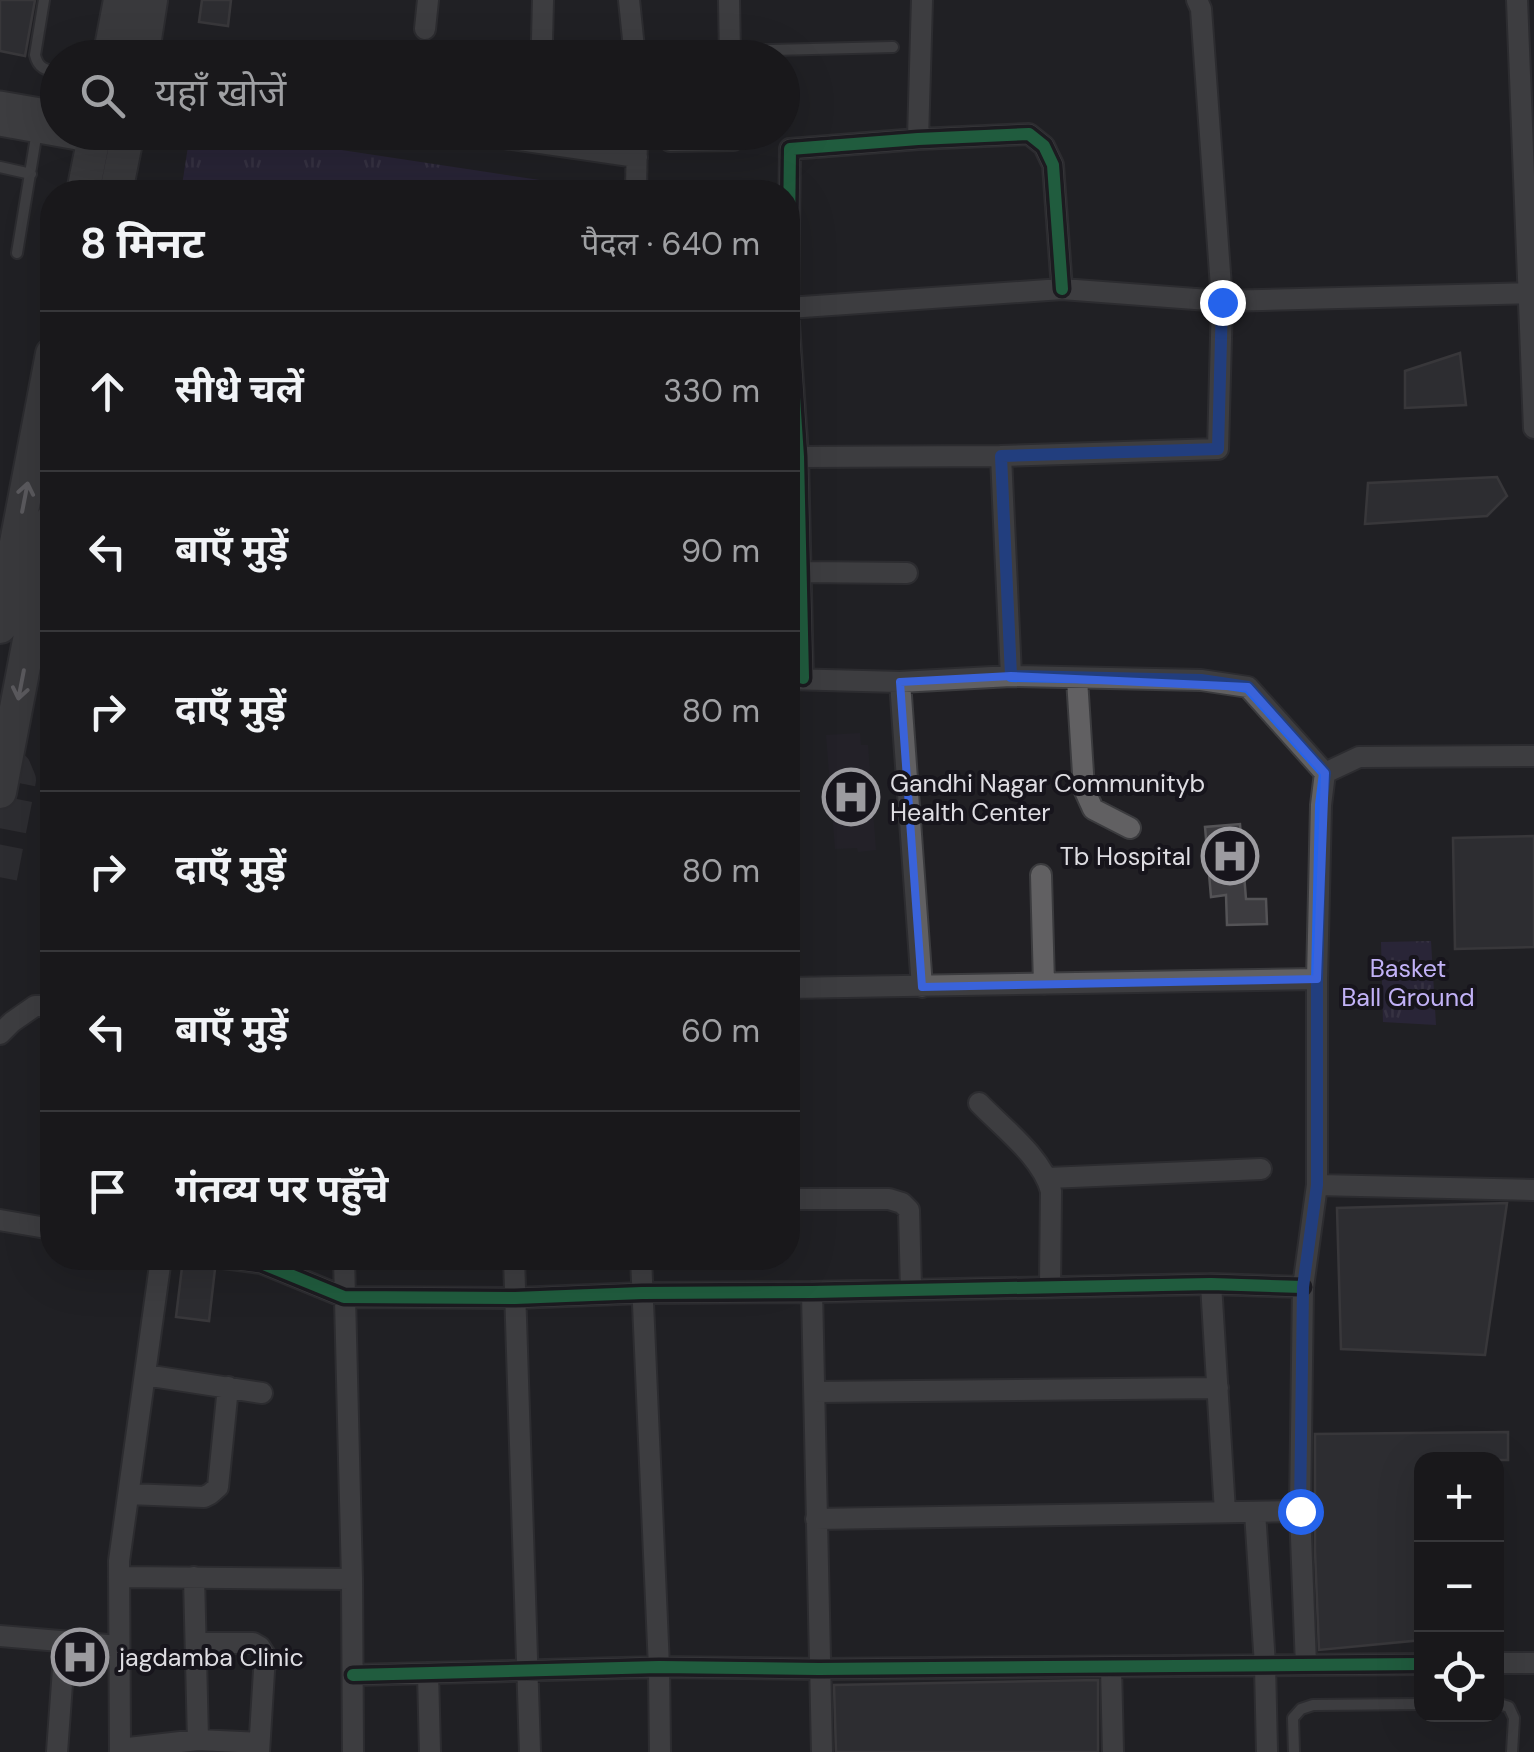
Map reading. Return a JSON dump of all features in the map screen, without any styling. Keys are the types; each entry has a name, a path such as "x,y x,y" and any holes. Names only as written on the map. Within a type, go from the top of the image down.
{"main road":[{"path":"112,40 120,0"},
{"path":"145,40 151,0"},
{"path":"86,180 92,150"},
{"path":"118,180 124,150"},
{"path":"0,627 40,417"},
{"path":"0,792 40,583"}],"street":[{"path":"426,29 428,0"},
{"path":"542,40 543,0"},
{"path":"629,0 633,40"},
{"path":"728,0 729,40"},
{"path":"918,138 922,0"},
{"path":"800,457 1218,449 1222,302 1201,10 1197,0"},
{"path":"1517,0 1527,69 1534,428"},
{"path":"0,104 40,119"},
{"path":"0,123 40,122"},
{"path":"800,148 1029,134 1044,146 1052,165 1062,289"},
{"path":"588,150 637,157"},
{"path":"636,180 637,150"},
{"path":"790,150 790,180"},
{"path":"800,307 1062,289 1222,302 1531,293"},
{"path":"1001,456 1011,676"},
{"path":"800,514 800,603"},
{"path":"802,572 907,572"},
{"path":"800,679 900,682 1011,676 1201,680 1248,687 1325,773 1317,979 1317,1185 1303,1287 1300,1511 1306,1665"},
{"path":"1077,679 1084,789 1093,810 1130,828"},
{"path":"900,682 922,986"},
{"path":"1325,773 1358,757 1534,756"},
{"path":"1040,876 1044,984"},
{"path":"800,988 1317,979"},
{"path":"0,1034 40,1006"},
{"path":"979,1103 1032,1154 1048,1178 1050,1288"},
{"path":"1048,1178 1261,1169"},
{"path":"1317,1185 1534,1190"},
{"path":"800,1199 902,1203 908,1210 911,1290"},
{"path":"0,1220 40,1228"},
{"path":"159,1270 119,1561 120,1750 198,1740 259,1747 265,1655 260,1646 196,1643"},
{"path":"276,1270 344,1298 1212,1284 1303,1287"},
{"path":"344,1270 353,1752"},
{"path":"514,1270 530,1752"},
{"path":"641,1270 660,1752"},
{"path":"1212,1284 1225,1512"},
{"path":"812,1292 822,1752"},
{"path":"145,1375 262,1393"},
{"path":"129,1494 204,1496 218,1487 228,1387"},
{"path":"816,1392 1218,1388"},
{"path":"816,1519 1300,1511"},
{"path":"1255,1512 1267,1752"},
{"path":"119,1577 352,1579"},
{"path":"194,1577 198,1740"},
{"path":"0,1636 119,1646"},
{"path":"57,1752 65,1642"},
{"path":"1504,1663 1534,1663"},
{"path":"353,1675 659,1667 1414,1664"},
{"path":"1111,1666 1113,1752"},
{"path":"428,1673 430,1752"}],"lane":[{"path":"40,66 35,55 44,0"},
{"path":"800,51 893,47"},
{"path":"17,253 40,146"},
{"path":"0,168 31,174"},
{"path":"1294,1752 1293,1718 1301,1709 1312,1705 1414,1704"},
{"path":"1504,1705 1514,1718 1512,1752"}],"highlighted area":[{"path":"1011,676 1248,687 1325,773 1317,979 922,987 900,682"}],"shaded area":[{"name":"Gandhi Nagar Communityb Health Center","path":"860,733 861,745 868,745 876,850 858,852 857,848 835,849 826,735"}],"green space":[{"path":"187,150 342,150 540,180 183,180"},
{"name":"Basket Ball Ground","path":"1431,941 1436,1025 1383,1022 1381,942"}],"building":[{"path":"0,0 35,0 25,56 0,51"},
{"path":"202,0 231,0 228,26 199,22"},
{"path":"1460,353 1466,405 1405,408 1405,371"},
{"path":"1497,477 1507,496 1487,516 1365,524 1368,483"},
{"path":"1240,824 1246,899 1266,899 1267,924 1227,925 1226,895 1211,897 1205,827"},
{"path":"1534,836 1534,947 1455,949 1453,838"},
{"path":"1507,1203 1485,1355 1341,1349 1337,1208"},
{"path":"182,1270 215,1270 209,1321 176,1317"},
{"path":"1508,1432 1508,1460 1504,1460 1504,1452 1414,1452 1414,1641 1319,1650 1315,1434"},
{"path":"78,1656 93,1658 92,1681 76,1680"},
{"path":"1098,1680 1098,1752 836,1752 834,1685"}],"tunnel":[{"path":"0,763 15,768 20,780 0,883"}],"cycle path":[{"path":"800,148 1029,134 1044,146 1053,165 1062,289"},
{"path":"790,150 790,180"},
{"path":"800,545 803,678"},
{"path":"278,1270 344,1297 515,1298 1211,1284 1303,1287"},
{"path":"353,1675 659,1667 1414,1664"}],"place":[{"name":"Gandhi Nagar Communityb Health Center","path":"851,797"},
{"name":"Tb Hospital","path":"1230,856"},
{"name":"jagdamba Clinic","path":"80,1657"}],"route":[{"path":"1222,302 1218,449 1001,456 1011,676 1201,680 1248,687 1325,773 1317,979 1317,1185 1303,1287 1300,1511"}]}
